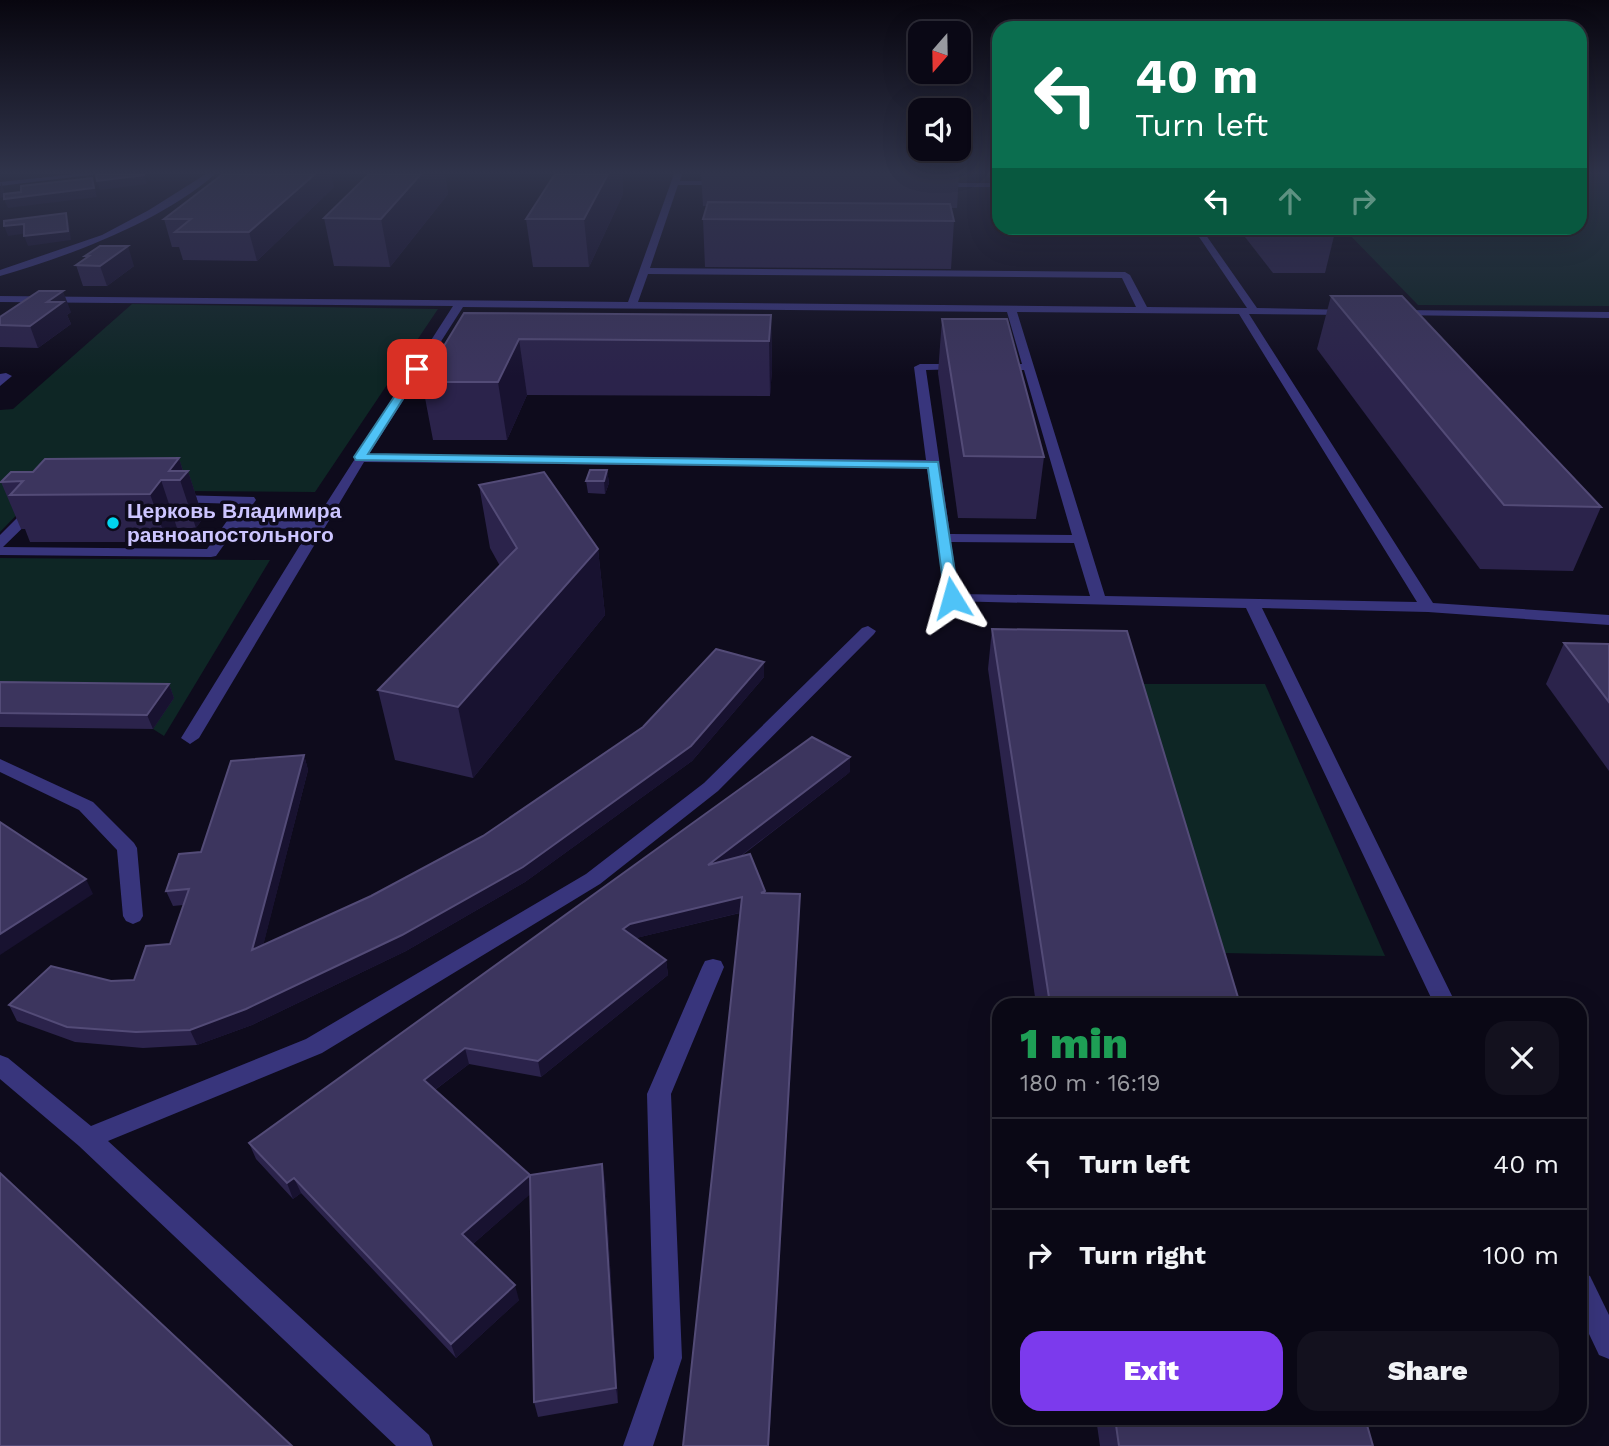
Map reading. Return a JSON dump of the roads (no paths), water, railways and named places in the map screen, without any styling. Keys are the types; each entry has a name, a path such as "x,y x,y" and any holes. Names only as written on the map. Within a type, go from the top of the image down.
{"street":[{"path":"0,273 92,241"},
{"path":"632,304 654,241"},
{"path":"1205,241 1428,607"},
{"path":"644,271 1125,275 1143,310"},
{"path":"0,299 1360,312"},
{"path":"190,738 360,457 460,303"},
{"path":"1011,308 1099,601"},
{"path":"1387,312 1609,315"},
{"path":"1029,368 920,367 952,598 1428,607 1609,620"},
{"path":"0,376 6,376 0,383"},
{"path":"360,457 933,464"},
{"path":"0,543 44,499"},
{"path":"0,551 211,552 249,500 167,499"},
{"path":"232,524 319,525"},
{"path":"944,538 1080,539"},
{"path":"1252,604 1442,998"},
{"path":"88,1138 314,1046 593,879 710,787 868,631"},
{"path":"0,765 86,806 127,848 133,916"},
{"path":"638,1446 668,1358 659,1094 713,967"},
{"path":"1,1068 88,1138 418,1446"},
{"path":"1587,1299 1609,1345"}],"place":[{"name":"Церковь Владимира равноапостольного","path":"113,523"}]}
